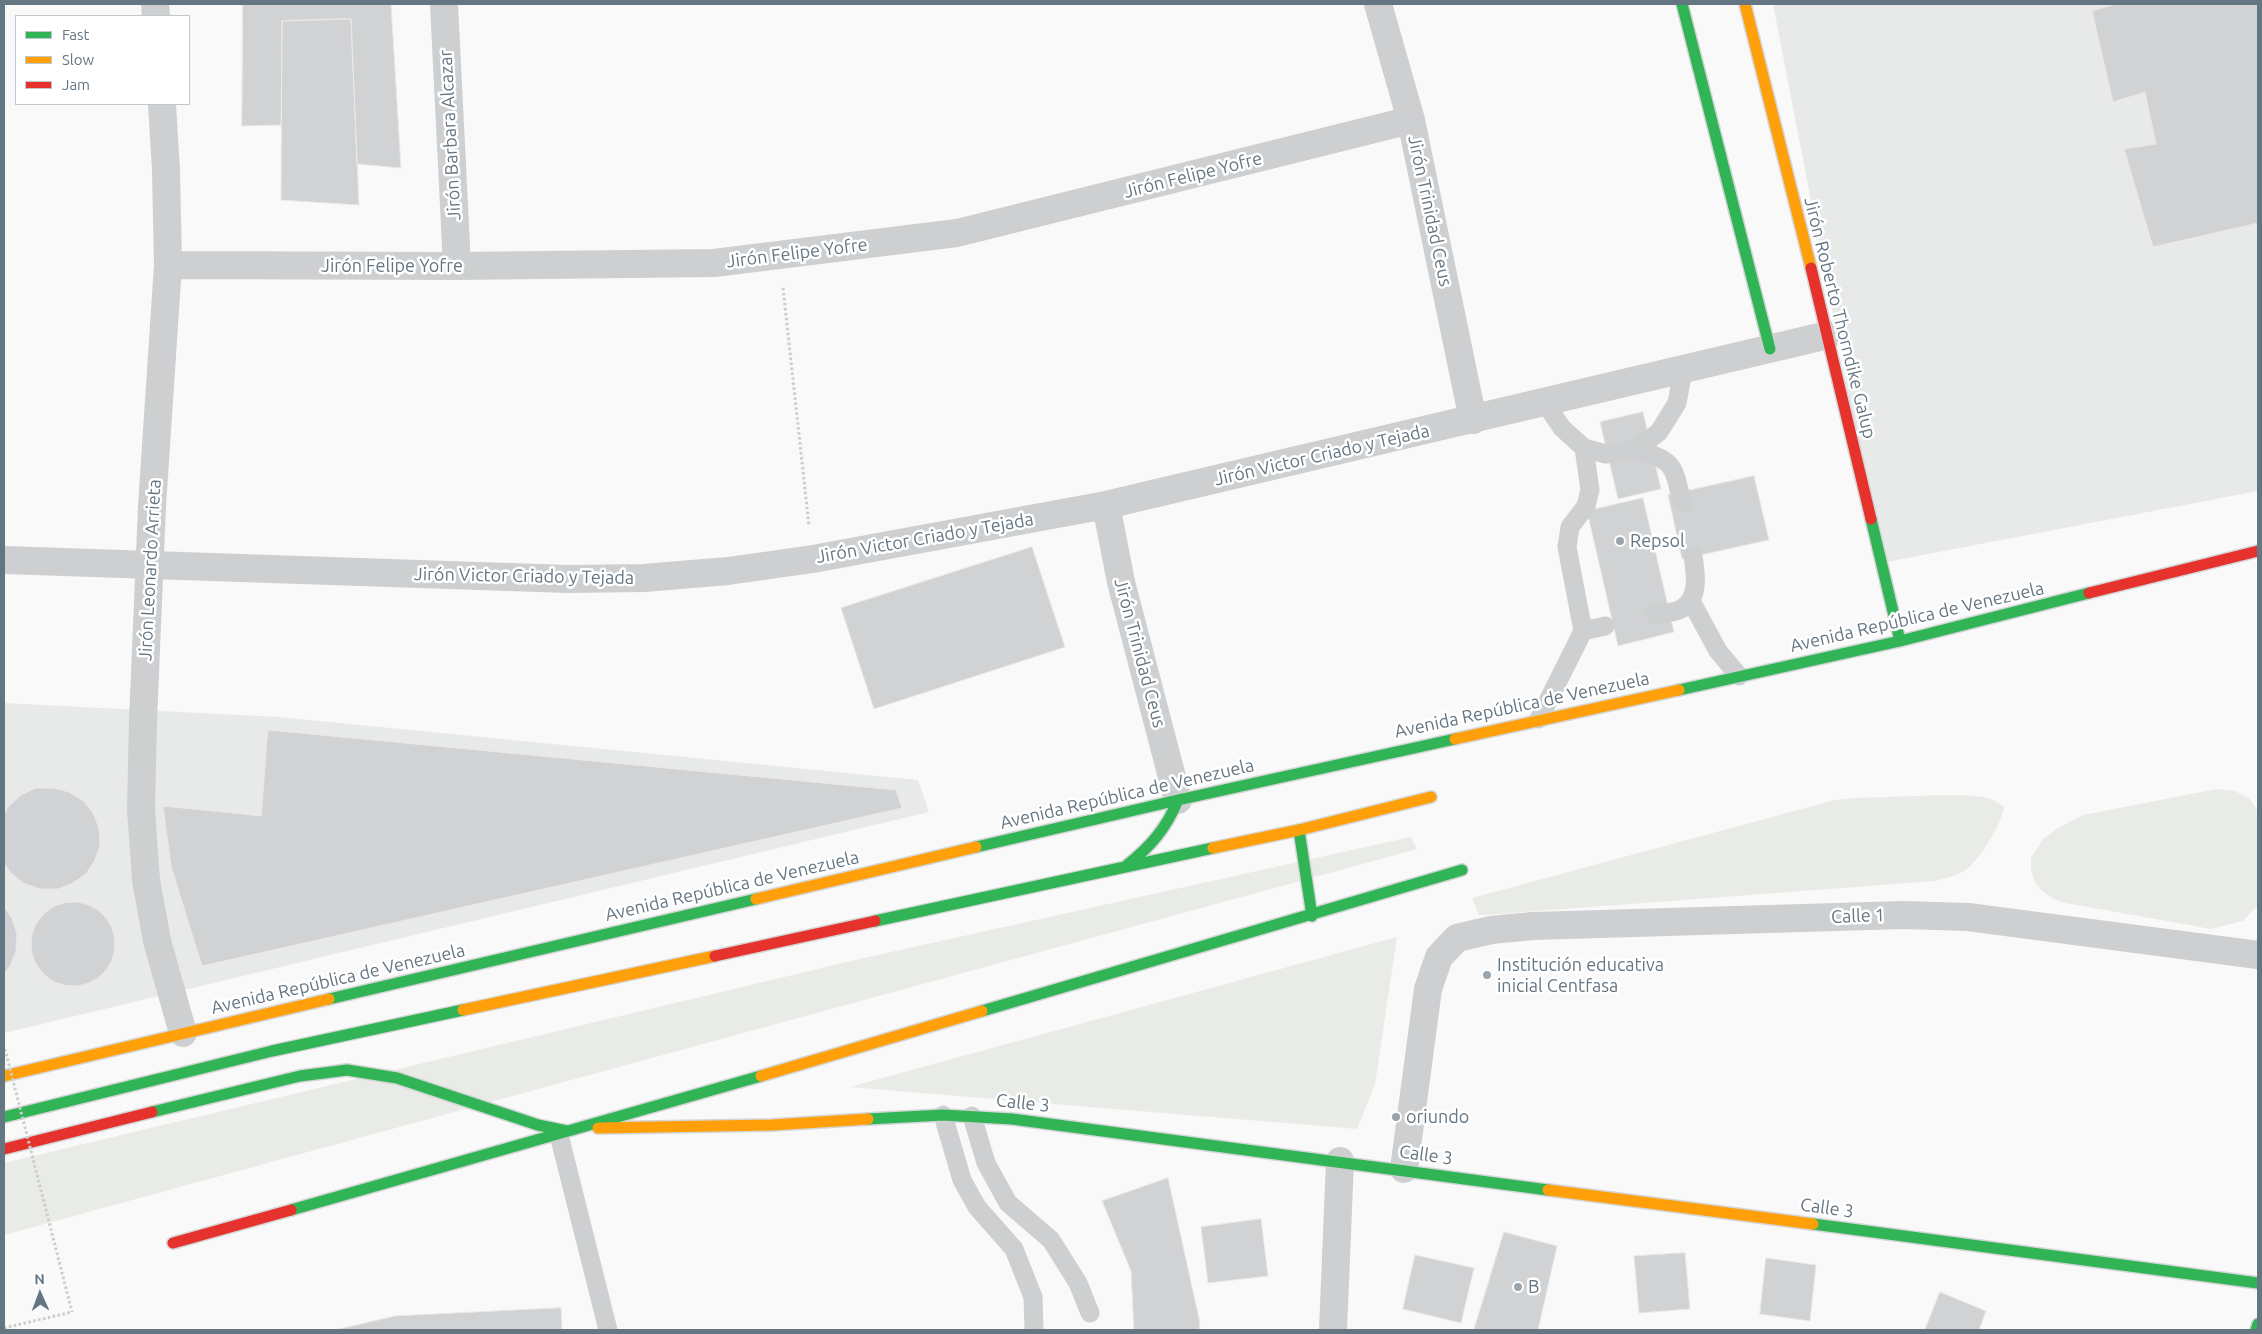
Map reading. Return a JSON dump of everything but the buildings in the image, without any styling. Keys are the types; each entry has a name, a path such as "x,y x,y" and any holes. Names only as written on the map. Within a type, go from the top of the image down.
{"main road":[{"path":"1682,4 1770,349"},
{"name":"Jirón Roberto Thorndike Galup","path":"1744,4 1828,335 1900,641"},
{"name":"Avenida República de Venezuela","path":"4,1076 1178,800 1900,641 2258,551"},
{"path":"4,1117 272,1051 1299,830 1431,797"},
{"path":"1123,868 1149,848 1168,825 1178,800"},
{"path":"1299,830 1312,916"},
{"path":"173,1243 584,1128 1312,916 1462,870"},
{"path":"4,1149 300,1076 347,1070 397,1078 565,1133"},
{"name":"Calle 3","path":"584,1128 772,1125 943,1115 1012,1118 2258,1282"},
{"path":"2256,1330 2258,1324"}],"street":[{"name":"Jirón Barbara Alcazar","path":"444,4 457,266"},
{"name":"Jirón Trinidad Ceus","path":"1378,4 1411,120 1473,420"},
{"name":"Jirón Leonardo Arrieta","path":"162,105 166,170 168,265 152,506 142,731 141,810 146,880 157,941 183,1033"},
{"name":"Jirón Felipe Yofre","path":"168,265 457,266 714,263 957,233 1411,120"},
{"name":"Jirón Victor Criado y Tejada","path":"4,560 568,579 644,578 728,571 813,559 1106,505 1828,335"},
{"name":"Jirón Trinidad Ceus","path":"1106,505 1121,582 1178,800"},
{"name":"Calle 1","path":"1404,1169 1428,989 1439,957 1457,938 1491,930 1533,926 1904,914 1968,917 2258,954"},
{"path":"1333,1330 1340,1161"}],"lane":[{"path":"1635,450 1659,432 1677,403 1683,370"},
{"path":"1545,403 1562,428 1584,448 1606,454 1635,450 1659,456 1674,468 1682,502"},
{"path":"1539,719 1583,631 1567,547 1570,527 1586,506 1590,490 1584,448"},
{"path":"1655,615 1679,610 1690,601 1697,580 1693,556"},
{"path":"1690,601 1718,651 1739,676"},
{"path":"1583,631 1605,626"},
{"path":"943,1115 962,1180 977,1206 1014,1249 1033,1297 1034,1330"},
{"path":"972,1116 986,1163 1008,1203 1051,1240 1078,1283 1090,1313"},
{"path":"565,1133 608,1330"}],"path":[{"path":"780,255 813,559"},
{"path":"4,1049 72,1312 4,1328"}],"shaded area":[{"path":"1773,4 2258,4 2258,491 1881,563"},
{"path":"4,703 279,717 918,780 929,812 4,1033"},
{"path":"2217,789 2235,791 2249,798 2258,811 2258,905 2243,921 2211,929 2066,903 2044,893 2035,882 2032,875 2031,858 2044,838 2083,815"},
{"path":"1945,795 1984,797 2004,807 1995,831 1972,864 1960,873 1934,881 1486,915 1479,915 1472,898 1835,800"},
{"path":"1411,837 1417,849 4,1235 4,1163 864,958"},
{"path":"1397,937 1375,1084 1357,1129 850,1087"}],"traffic: fast":[{"path":"1682,4 1770,349"},
{"path":"1871,519 1900,641"},
{"path":"1679,690 1900,641 2089,593"},
{"path":"976,847 1455,739"},
{"path":"1126,866 1143,852 1163,829 1178,800"},
{"path":"1299,830 1312,916"},
{"path":"875,921 1213,848"},
{"path":"982,1011 1462,870"},
{"path":"329,999 756,899"},
{"path":"4,1117 272,1051 463,1010"},
{"path":"152,1112 300,1076 347,1070 397,1078 538,1125 567,1131"},
{"path":"291,1210 761,1076"},
{"path":"868,1119 943,1115 1012,1119 1548,1190"},
{"path":"1813,1224 2258,1283"},
{"path":"2256,1330 2258,1324"}],"traffic: slow":[{"path":"1745,4 1811,268"},
{"path":"1455,739 1679,690"},
{"path":"1213,848 1299,830 1431,797"},
{"path":"756,899 976,847"},
{"path":"463,1010 715,956"},
{"path":"4,1076 329,999"},
{"path":"761,1076 982,1011"},
{"path":"598,1128 772,1125 868,1119"},
{"path":"1548,1190 1813,1224"}],"traffic: jam":[{"path":"1811,268 1871,519"},
{"path":"2089,593 2258,551"},
{"path":"715,956 875,921"},
{"path":"4,1149 152,1112"},
{"path":"173,1243 291,1210"}],"place":[{"name":"Repsol","path":"1620,541"},
{"name":"Institución educativa inicial Centfasa","path":"1487,975"},
{"name":"oriundo","path":"1396,1117"},
{"name":"B","path":"1518,1287"}]}
